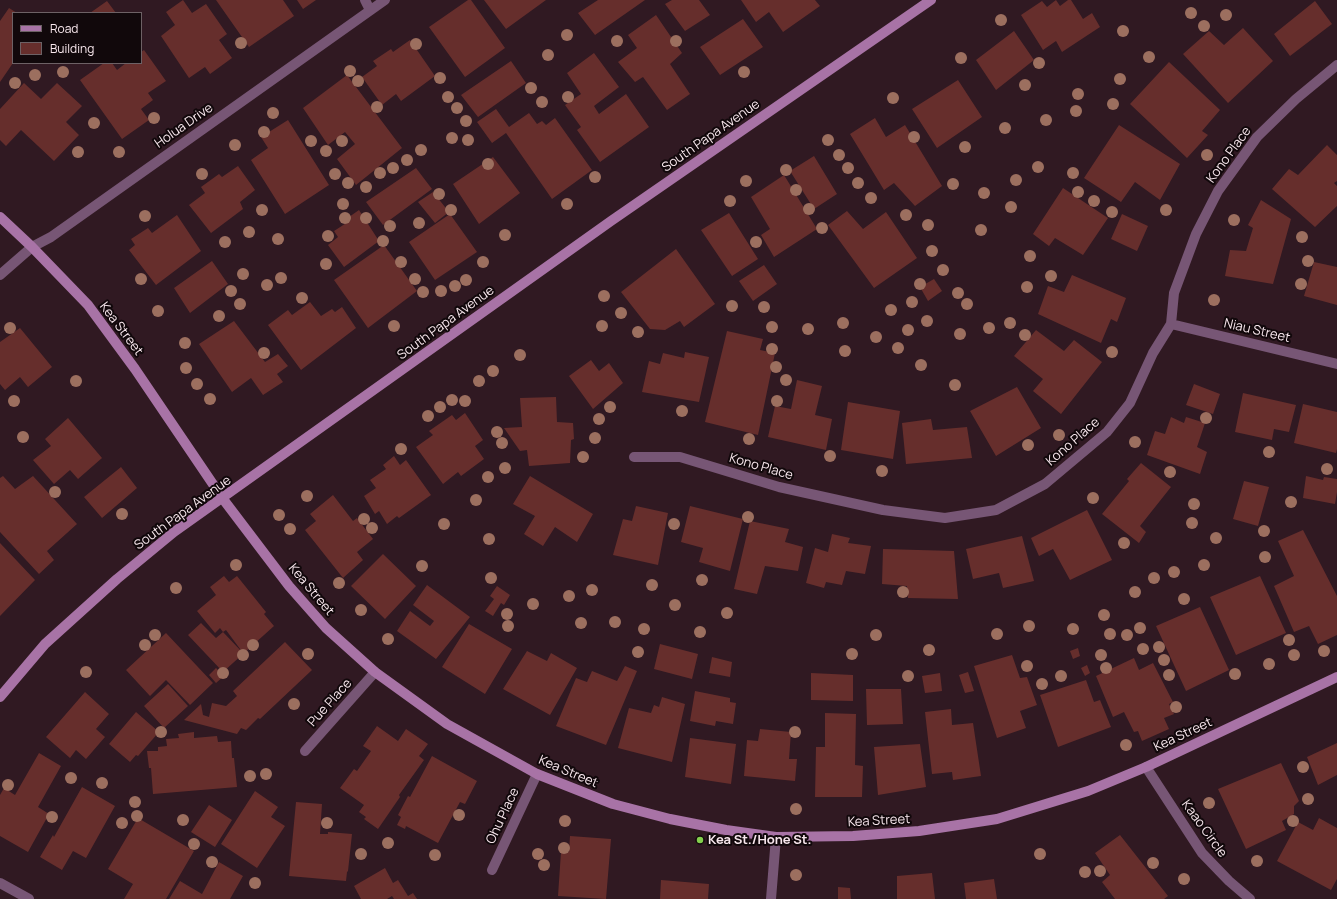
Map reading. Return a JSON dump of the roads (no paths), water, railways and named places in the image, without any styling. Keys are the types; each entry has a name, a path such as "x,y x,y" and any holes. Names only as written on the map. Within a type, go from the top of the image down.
{"street":[{"path":"365,0 370,10"},
{"name":"Holua Drive","path":"0,275 32,247 51,237 385,0"},
{"name":"South Papa Avenue","path":"0,697 45,644 117,579 174,532 611,221 931,0"},
{"name":"Kono Place","path":"634,457 680,457 779,487 883,510 945,518 996,510 1045,484 1106,432 1130,403 1153,353 1171,324 1174,293 1196,234 1218,192 1257,137 1296,99 1337,65"},
{"name":"Kea Street","path":"0,217 32,247 88,306 136,369 222,499 289,586 326,628 375,672 447,724 537,774 620,806 726,830 776,837 853,836 919,831 997,819 1088,790 1146,767 1337,677"},
{"name":"Niau Street","path":"1171,324 1337,364"},
{"name":"Pue Place","path":"305,751 375,672"},
{"name":"Kaao Circle","path":"1146,767 1202,853 1229,881 1250,899"},
{"name":"Ohu Place","path":"492,870 537,774"},
{"path":"771,899 776,837"},
{"path":"0,883 29,899"}],"place":[{"name":"Kea St./Hone St.","path":"700,840"}]}
